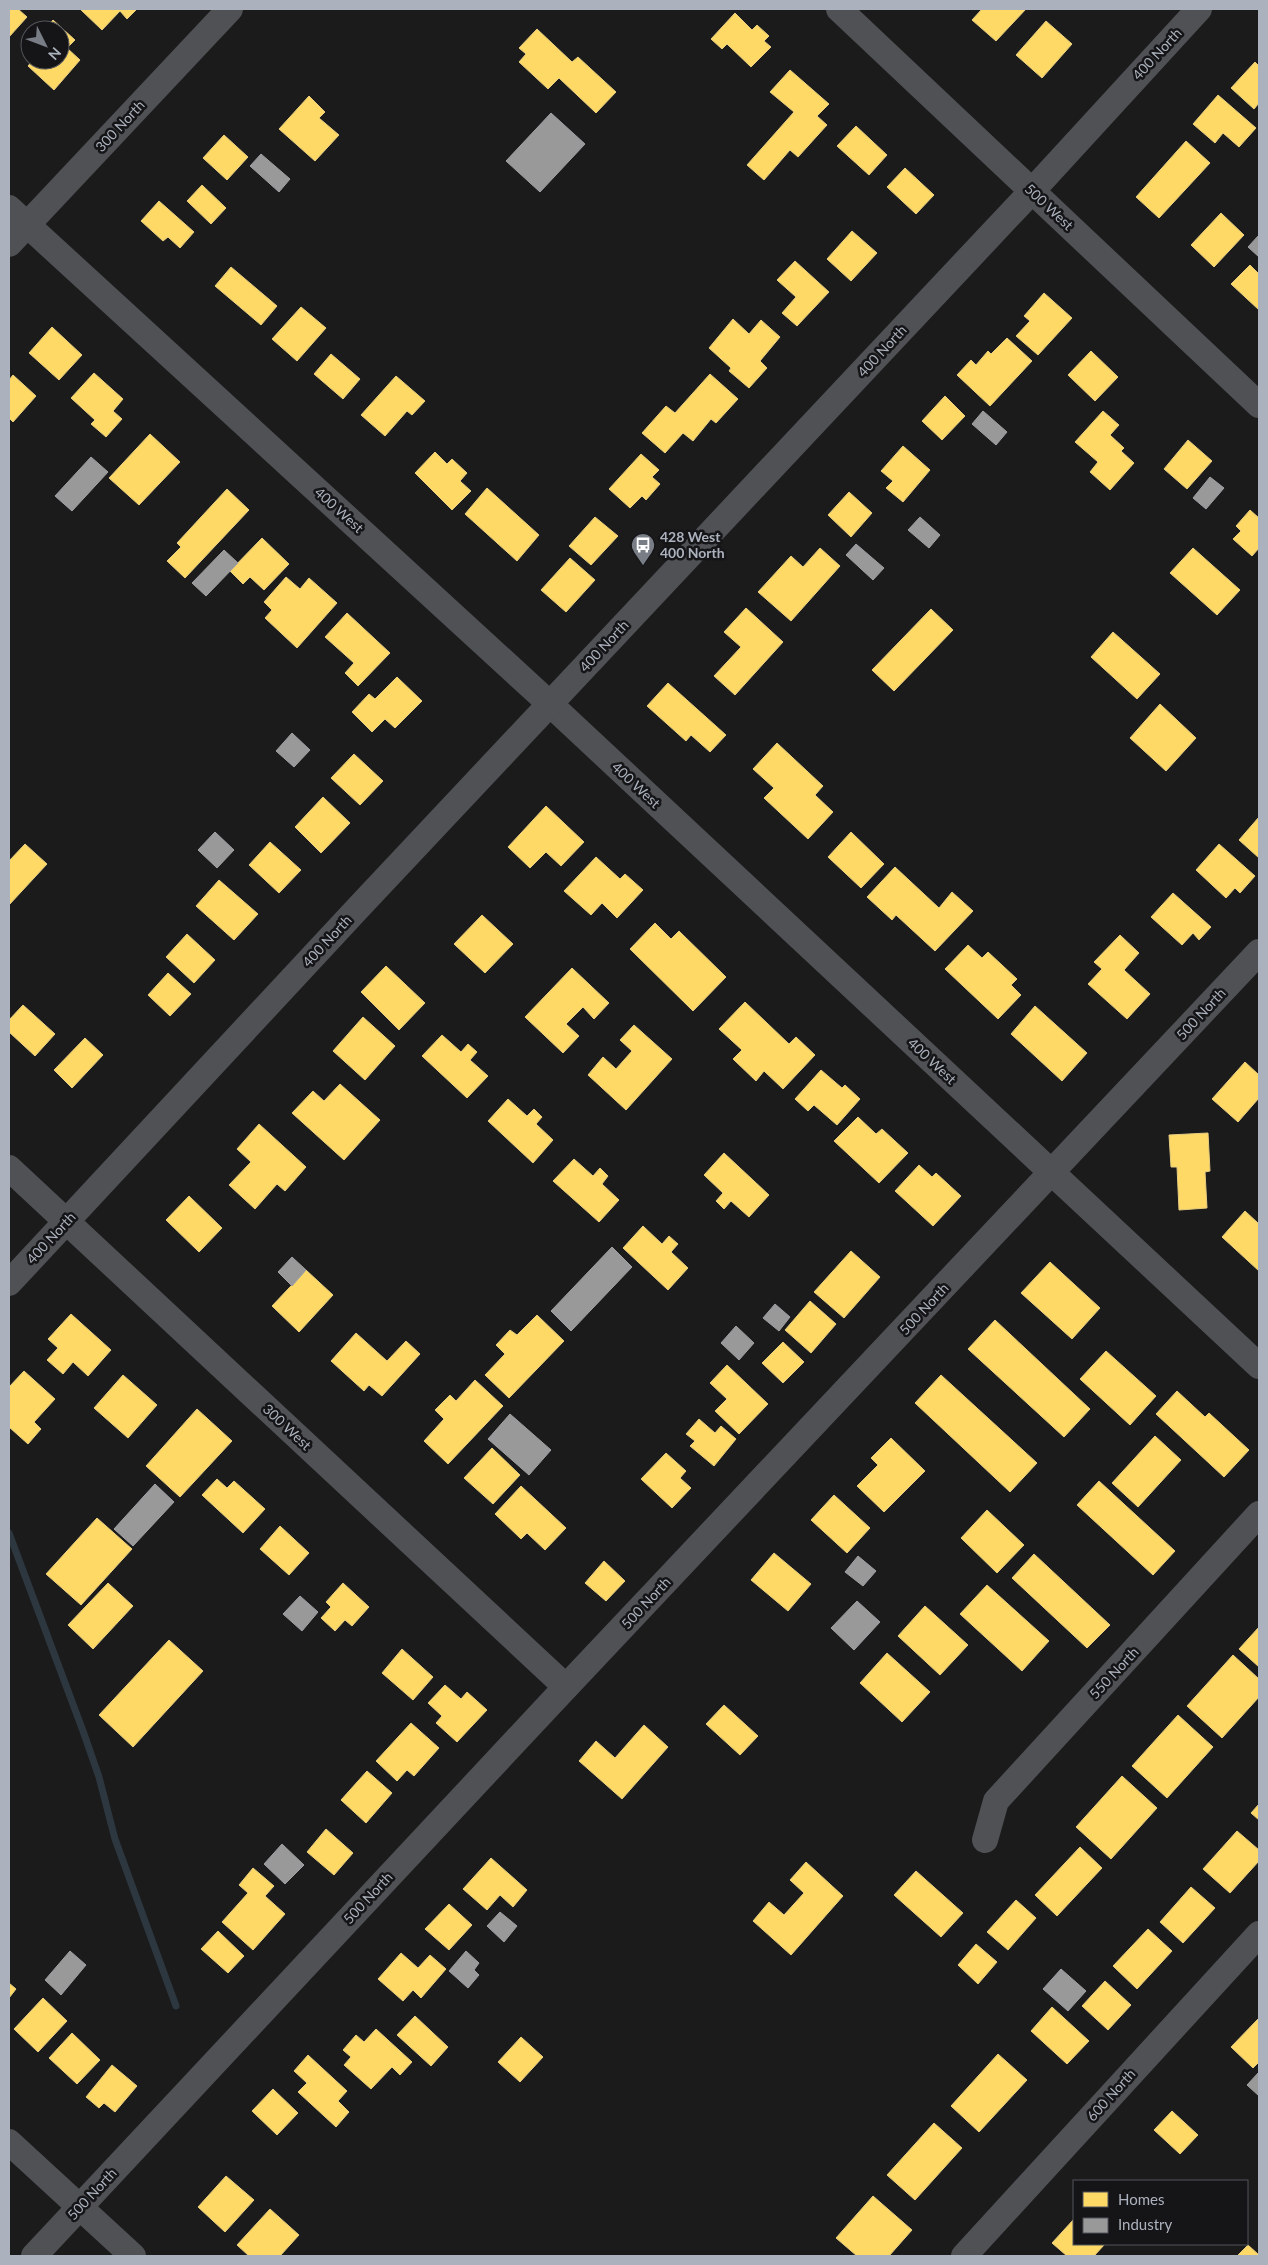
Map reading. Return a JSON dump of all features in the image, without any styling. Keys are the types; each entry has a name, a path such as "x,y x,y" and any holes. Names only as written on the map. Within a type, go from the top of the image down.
{"street":[{"name":"300 North","path":"9,244 18,216 230,9"},
{"name":"500 West","path":"839,9 1259,405"},
{"name":"400 North","path":"9,1283 1032,191 1199,9"},
{"name":"400 West","path":"18,216 550,704 1259,1366"},
{"name":"500 North","path":"34,2256 566,1687 1052,1174 1259,952"},
{"name":"300 West","path":"9,1168 566,1687"},
{"name":"550 North","path":"985,1840 996,1801 1259,1514"},
{"name":"600 North","path":"964,2256 1259,1934"},
{"path":"9,2142 133,2256"}],"building: Homes":[{"path":"9,9 18,9 27,17 24,20 20,20 20,25 9,37"},
{"path":"80,9 137,9 127,19 120,11 102,30"},
{"path":"982,9 1026,9 996,41 972,20"},
{"path":"735,13 752,30 757,25 769,36 764,41 771,47 751,67 727,44 722,49 711,39"},
{"path":"1046,21 1072,44 1042,78 1016,55"},
{"path":"537,29 572,62 578,57 616,92 596,113 559,78 548,89 519,62 526,54 519,48"},
{"path":"70,35 75,40 70,45"},
{"path":"70,51 80,60 54,90 32,70 70,70"},
{"path":"1255,62 1259,66 1259,103 1254,109 1231,88"},
{"path":"790,70 829,104 817,116 827,125 798,157 790,150 764,180 747,165 794,112 770,92"},
{"path":"1218,95 1256,128 1239,147 1223,133 1215,143 1193,124"},
{"path":"309,96 325,112 319,118 339,135 315,161 279,129"},
{"path":"856,126 887,155 869,175 837,146"},
{"path":"224,135 248,157 227,180 203,158"},
{"path":"1186,141 1210,163 1159,218 1136,197"},
{"path":"905,168 934,195 916,214 887,187"},
{"path":"202,185 226,208 211,224 187,201"},
{"path":"159,201 194,232 180,248 168,237 163,241 141,221"},
{"path":"1221,213 1244,235 1214,267 1191,245"},
{"path":"852,231 877,253 851,281 827,259"},
{"path":"795,261 829,292 797,326 782,313 796,297 777,280"},
{"path":"1250,265 1259,274 1259,310 1231,284"},
{"path":"231,267 277,306 261,325 215,286"},
{"path":"1044,293 1072,318 1038,355 1016,336 1030,321 1024,316"},
{"path":"301,307 326,328 297,361 272,339"},
{"path":"733,319 749,334 761,320 780,337 760,361 767,368 749,388 729,371 731,368 709,348"},
{"path":"52,327 82,355 59,380 29,353"},
{"path":"1007,338 1032,361 990,406 957,375 971,360 976,365 988,351 991,354"},
{"path":"1091,351 1118,377 1095,401 1068,375"},
{"path":"331,354 360,379 343,399 314,374"},
{"path":"94,373 123,399 113,411 122,419 106,437 91,424 95,420 71,398"},
{"path":"710,374 738,399 716,423 711,419 693,441 683,433 665,453 642,433 666,406 675,413"},
{"path":"13,375 36,396 13,422 9,418 9,380"},
{"path":"396,376 425,401 412,415 407,411 385,436 361,415"},
{"path":"945,396 965,416 942,440 922,421"},
{"path":"1103,411 1119,425 1110,435 1124,448 1121,451 1134,463 1110,490 1090,472 1098,462 1075,442"},
{"path":"150,434 180,462 139,505 109,478"},
{"path":"1188,440 1212,461 1187,489 1164,469"},
{"path":"903,446 930,470 903,502 886,488 893,481 881,471"},
{"path":"435,452 447,464 452,459 467,473 460,481 471,491 452,510 415,473"},
{"path":"641,454 659,470 652,477 660,484 646,500 642,496 630,508 609,489"},
{"path":"487,488 539,535 517,561 465,514"},
{"path":"227,489 249,510 185,578 167,561 181,547 177,543"},
{"path":"849,492 872,513 851,537 828,515"},
{"path":"1250,510 1259,518 1259,548 1252,556 1233,539 1241,531 1236,526"},
{"path":"595,517 618,536 591,565 569,546"},
{"path":"262,538 289,564 264,590 250,577 243,584 230,571"},
{"path":"820,548 840,566 791,621 758,592 791,556 803,567"},
{"path":"1193,548 1240,590 1217,615 1170,573"},
{"path":"570,558 595,580 566,612 541,590"},
{"path":"286,577 300,589 309,578 337,603 297,648 265,618 272,610 264,602"},
{"path":"746,608 783,642 735,695 714,676 741,647 724,632"},
{"path":"931,609 953,630 894,691 872,670"},
{"path":"347,613 390,653 358,686 345,673 354,663 325,637"},
{"path":"1113,632 1160,674 1137,699 1091,657"},
{"path":"397,677 422,701 395,728 385,719 372,732 352,712 369,694 375,699"},
{"path":"668,683 726,735 710,752 691,735 686,741 647,706"},
{"path":"1160,704 1196,738 1166,771 1130,738"},
{"path":"777,743 823,786 815,795 833,812 808,839 764,798 774,788 753,769"},
{"path":"354,754 383,781 360,805 331,778"},
{"path":"323,797 350,823 321,853 295,827"},
{"path":"546,806 584,842 561,866 546,852 530,868 508,847"},
{"path":"1259,817 1259,858 1239,840"},
{"path":"851,832 884,864 861,888 828,857"},
{"path":"270,842 301,870 279,893 249,865"},
{"path":"25,844 47,864 9,905 9,861"},
{"path":"1219,844 1255,876 1240,893 1235,888 1226,898 1196,870"},
{"path":"596,857 620,879 625,874 643,890 617,918 602,903 591,915 564,891"},
{"path":"895,867 939,908 952,892 973,911 935,951 896,915 892,920 867,897"},
{"path":"219,880 258,914 234,940 196,906"},
{"path":"1173,893 1211,927 1199,940 1193,933 1182,945 1151,917"},
{"path":"482,915 513,944 485,973 454,944"},
{"path":"655,923 671,939 679,931 726,977 693,1011 630,949"},
{"path":"187,934 215,960 194,983 166,957"},
{"path":"1120,935 1139,953 1124,970 1150,994 1127,1019 1088,984 1102,969 1094,962"},
{"path":"968,945 982,958 988,952 1017,979 1011,985 1021,995 998,1019 945,969"},
{"path":"386,966 425,1003 399,1030 361,992"},
{"path":"572,968 609,1003 594,1019 583,1007 566,1024 579,1036 563,1053 525,1017"},
{"path":"168,973 191,994 170,1016 148,995"},
{"path":"745,1002 789,1044 796,1037 815,1055 783,1089 764,1071 756,1081 733,1059 742,1050 719,1029"},
{"path":"23,1005 55,1034 35,1056 9,1032 9,1020"},
{"path":"1035,1006 1087,1053 1062,1081 1011,1034"},
{"path":"363,1017 395,1046 365,1080 333,1051"},
{"path":"634,1025 672,1059 626,1110 588,1075 603,1057 616,1069 632,1051 620,1040"},
{"path":"442,1035 461,1052 468,1044 477,1052 470,1060 488,1076 467,1098 422,1056"},
{"path":"85,1038 103,1055 72,1088 54,1070"},
{"path":"1245,1062 1259,1075 1259,1098 1238,1122 1212,1099"},
{"path":"821,1070 842,1088 845,1085 860,1099 837,1125 814,1105 808,1111 795,1099"},
{"path":"340,1084 380,1120 344,1160 292,1113 313,1091 324,1101"},
{"path":"508,1099 527,1116 534,1109 542,1117 536,1124 553,1140 533,1163 488,1121"},
{"path":"858,1117 876,1134 882,1129 908,1153 879,1183 834,1141"},
{"path":"259,1124 306,1167 285,1191 277,1184 255,1209 229,1185 251,1162 237,1149"},
{"path":"1208,1133 1210,1171 1205,1172 1207,1208 1179,1210 1177,1167 1171,1167 1169,1135"},
{"path":"724,1153 769,1195 749,1217 731,1201 724,1209 716,1201 723,1193 704,1175"},
{"path":"574,1159 593,1176 600,1168 608,1176 602,1184 619,1200 599,1222 553,1181"},
{"path":"919,1165 932,1177 936,1173 961,1196 933,1226 895,1191"},
{"path":"189,1196 222,1228 199,1252 166,1220"},
{"path":"1245,1211 1259,1224 1259,1271 1222,1237"},
{"path":"643,1226 662,1244 669,1236 678,1244 671,1252 688,1268 668,1290 623,1248"},
{"path":"851,1251 880,1277 844,1318 814,1292"},
{"path":"1050,1262 1100,1308 1072,1339 1021,1293"},
{"path":"306,1270 333,1295 299,1332 272,1306"},
{"path":"810,1301 836,1324 811,1353 785,1330"},
{"path":"71,1314 111,1350 88,1376 73,1362 63,1374 47,1360 58,1348 48,1339"},
{"path":"537,1315 564,1341 509,1398 485,1375 505,1354 496,1345 510,1330 517,1335"},
{"path":"995,1320 1090,1409 1064,1437 968,1349"},
{"path":"356,1333 387,1361 406,1341 420,1354 382,1396 369,1385 364,1391 331,1361"},
{"path":"783,1342 804,1362 783,1383 762,1363"},
{"path":"1106,1351 1156,1396 1130,1425 1080,1379"},
{"path":"727,1365 768,1404 739,1434 715,1411 727,1399 710,1383"},
{"path":"24,1371 55,1399 34,1422 41,1429 28,1444 9,1427 9,1387"},
{"path":"123,1375 157,1405 128,1438 94,1408"},
{"path":"941,1375 1037,1463 1010,1492 915,1403"},
{"path":"475,1380 503,1406 448,1464 424,1441 444,1419 435,1410 450,1395 456,1401"},
{"path":"1177,1391 1205,1417 1209,1413 1249,1450 1224,1477 1156,1414"},
{"path":"197,1409 232,1441 180,1497 146,1466"},
{"path":"699,1419 715,1433 721,1426 736,1439 714,1466 690,1446 695,1441 686,1434"},
{"path":"1155,1436 1181,1460 1138,1507 1112,1483"},
{"path":"891,1438 925,1471 884,1512 857,1486 878,1465 871,1458"},
{"path":"492,1448 520,1475 493,1504 464,1478"},
{"path":"666,1453 686,1471 680,1478 691,1488 672,1508 641,1479"},
{"path":"217,1479 227,1488 234,1481 265,1509 243,1533 202,1495"},
{"path":"1099,1481 1175,1551 1153,1575 1077,1505"},
{"path":"521,1486 566,1528 545,1550 527,1533 521,1539 495,1514"},
{"path":"834,1495 870,1528 847,1553 811,1520"},
{"path":"987,1510 1024,1545 997,1573 961,1538"},
{"path":"97,1518 132,1549 81,1605 46,1574"},
{"path":"280,1526 309,1553 289,1575 260,1549"},
{"path":"774,1553 811,1584 788,1611 751,1580"},
{"path":"1034,1554 1110,1625 1087,1648 1012,1578"},
{"path":"604,1561 625,1581 606,1601 585,1583"},
{"path":"108,1583 133,1606 93,1649 68,1625"},
{"path":"343,1583 369,1607 352,1626 345,1620 335,1631 321,1618 331,1607 326,1602"},
{"path":"987,1585 1049,1641 1022,1671 960,1614"},
{"path":"925,1606 968,1645 940,1675 898,1636"},
{"path":"1259,1627 1259,1667 1239,1649"},
{"path":"169,1640 203,1671 133,1747 99,1715"},
{"path":"402,1649 433,1677 413,1700 382,1673"},
{"path":"887,1653 930,1692 902,1722 860,1683"},
{"path":"1233,1655 1259,1679 1259,1697 1222,1738 1187,1706"},
{"path":"445,1685 461,1699 467,1692 487,1710 457,1742 436,1723 442,1716 428,1703"},
{"path":"724,1705 758,1736 740,1755 706,1724"},
{"path":"1178,1715 1213,1747 1167,1798 1132,1766"},
{"path":"411,1723 439,1748 414,1776 407,1770 397,1781 376,1761"},
{"path":"644,1725 668,1747 622,1799 579,1761 596,1741 615,1758"},
{"path":"367,1771 392,1793 366,1823 341,1800"},
{"path":"1122,1776 1157,1808 1111,1859 1076,1827"},
{"path":"1259,1804 1259,1820 1251,1813"},
{"path":"326,1829 353,1853 334,1875 307,1852"},
{"path":"1237,1831 1259,1850 1259,1861 1230,1893 1203,1869"},
{"path":"1080,1847 1102,1868 1057,1916 1035,1895"},
{"path":"491,1858 527,1890 513,1907 500,1895 487,1910 463,1889"},
{"path":"806,1862 843,1896 791,1955 753,1921 769,1902 784,1915 804,1893 790,1880"},
{"path":"253,1868 274,1886 265,1896 285,1914 253,1950 222,1922 248,1893 239,1885"},
{"path":"916,1871 963,1913 941,1937 894,1895"},
{"path":"1191,1887 1215,1908 1183,1943 1160,1922"},
{"path":"1016,1900 1036,1918 1008,1950 987,1932"},
{"path":"449,1904 472,1925 449,1950 425,1929"},
{"path":"1148,1929 1172,1951 1137,1989 1113,1966"},
{"path":"218,1931 244,1956 228,1973 201,1949"},
{"path":"976,1944 997,1962 978,1984 958,1965"},
{"path":"401,1953 418,1968 430,1955 446,1969 421,1998 413,1990 403,2001 378,1979"},
{"path":"1105,1981 1131,2005 1108,2030 1082,2006"},
{"path":"9,1983 16,1989 9,1998"},
{"path":"43,1998 67,2021 38,2052 14,2029"},
{"path":"1052,2007 1089,2041 1067,2064 1031,2031"},
{"path":"415,2016 448,2047 431,2066 397,2035"},
{"path":"1258,2019 1259,2062 1253,2068 1231,2047"},
{"path":"376,2029 412,2062 400,2075 392,2067 371,2089 344,2065 351,2057 343,2050 356,2035 364,2042"},
{"path":"72,2033 100,2060 77,2084 49,2058"},
{"path":"521,2037 543,2057 520,2082 498,2062"},
{"path":"998,2054 1027,2080 979,2132 951,2106"},
{"path":"308,2055 347,2091 338,2101 349,2112 336,2127 298,2092 307,2083 294,2071"},
{"path":"112,2065 137,2086 115,2112 104,2103 99,2108 86,2097"},
{"path":"273,2089 298,2113 277,2135 252,2111"},
{"path":"1172,2111 1198,2135 1180,2154 1154,2130"},
{"path":"934,2123 962,2148 915,2200 887,2175"},
{"path":"226,2176 254,2200 225,2232 198,2207"},
{"path":"873,2196 912,2230 889,2256 857,2256 836,2238"},
{"path":"270,2209 299,2235 280,2256 249,2256 237,2245"},
{"path":"1073,2220 1073,2245 1104,2245 1094,2256 1067,2256 1052,2243"},
{"path":"1248,2245 1259,2256 1237,2256"}],"building: Industry":[{"path":"551,113 585,144 540,192 506,161"},
{"path":"261,154 290,179 279,192 250,166"},
{"path":"1259,235 1259,257 1248,247"},
{"path":"983,411 1007,432 996,445 972,424"},
{"path":"91,457 108,472 72,511 55,496"},
{"path":"1210,477 1224,488 1206,509 1193,498"},
{"path":"920,517 940,535 929,548 908,530"},
{"path":"856,544 884,568 873,580 846,555"},
{"path":"224,550 238,563 206,596 192,583"},
{"path":"292,733 310,750 294,767 276,751"},
{"path":"215,832 234,850 217,868 198,850"},
{"path":"612,1247 632,1267 571,1331 551,1311"},
{"path":"292,1257 306,1270 292,1286 278,1272"},
{"path":"775,1304 790,1317 779,1331 763,1318"},
{"path":"736,1326 754,1343 739,1360 721,1343"},
{"path":"510,1414 551,1450 529,1475 488,1439"},
{"path":"155,1484 174,1502 133,1546 114,1529"},
{"path":"858,1556 876,1571 863,1586 845,1572"},
{"path":"300,1596 318,1612 302,1631 283,1614"},
{"path":"857,1601 880,1622 854,1650 831,1628"},
{"path":"282,1844 304,1865 285,1884 264,1864"},
{"path":"500,1912 517,1926 504,1942 487,1926"},
{"path":"70,1951 86,1965 61,1995 45,1980"},
{"path":"466,1951 479,1963 474,1970 479,1975 468,1988 449,1971"},
{"path":"1061,1969 1086,1991 1068,2011 1043,1989"},
{"path":"1259,2072 1259,2096 1247,2085"}],"waterway":[{"path":"9,1533 83,1731 99,1777 115,1839 176,2006"}],"place":[{"name":"428 West 400 North","path":"643,566"}]}
